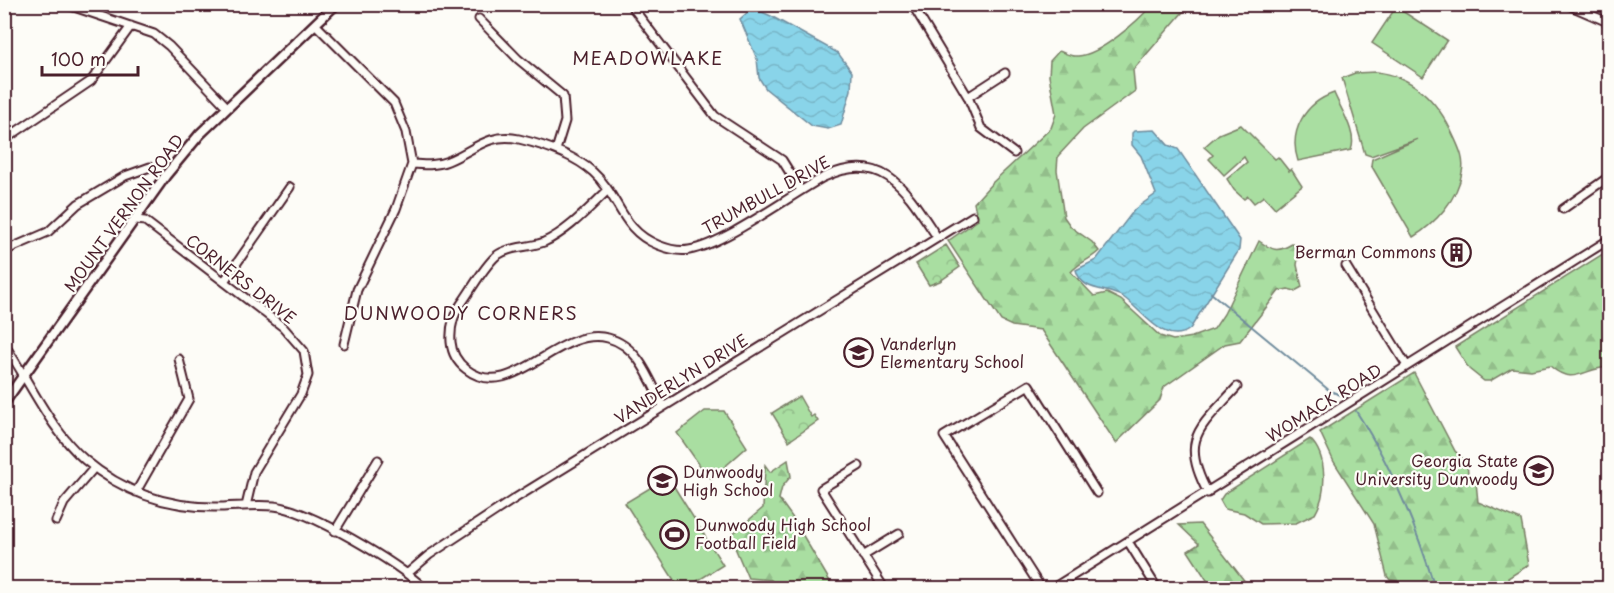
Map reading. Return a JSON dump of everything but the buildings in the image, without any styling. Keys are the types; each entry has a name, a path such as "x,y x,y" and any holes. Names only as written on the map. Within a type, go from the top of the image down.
{"main road":[{"name":"MOUNT VERNON ROAD","path":"4,403 173,167 227,106 336,4"}],"street":[{"path":"65,4 154,34 169,46 227,106"},
{"path":"630,4 715,116 782,160 800,189"},
{"path":"912,4 968,97 981,128 1014,153"},
{"path":"1566,4 1610,23"},
{"path":"479,19 518,59 563,96 565,121 556,150"},
{"path":"316,25 394,103 406,132 412,164 396,209 357,290 344,344"},
{"path":"4,140 91,81 112,56 132,26"},
{"path":"968,97 1005,73"},
{"name":"TRUMBULL DRIVE","path":"412,164 446,162 473,146 504,136 556,150 594,173 629,226 644,239 671,250 689,250 722,238 800,189 840,170 867,167 882,173 906,192 937,237"},
{"path":"4,251 48,232 78,204 125,176 150,167"},
{"path":"1563,209 1610,176"},
{"path":"225,280 290,187"},
{"path":"607,191 558,234 536,245 506,251 490,262 454,318 451,344 454,356 472,374 497,379 522,370 578,339 605,337 617,341 631,351 663,406"},
{"name":"VANDERLYN DRIVE","path":"408,573 429,555 663,406 973,216"},
{"name":"CORNERS DRIVE","path":"136,220 145,221 225,280 284,327 304,351 308,363 308,375 301,394 254,472 246,506"},
{"name":"WOMACK ROAD","path":"1053,588 1129,543 1610,239"},
{"path":"1346,266 1407,366"},
{"path":"4,344 66,441 94,468 147,498 183,506 273,506 313,517 408,573 424,588"},
{"path":"136,492 189,399 179,359"},
{"path":"1041,588 944,436 1029,385 1097,493"},
{"path":"1208,493 1196,467 1193,447 1205,422 1237,387"},
{"path":"335,531 378,460"},
{"path":"859,466 821,489 884,588"},
{"path":"57,521 64,503 94,468"},
{"path":"863,556 899,534"},
{"path":"1129,543 1157,588"}],"green space":[{"path":"1152,5 1189,5 1133,70 1135,91 1083,129 1058,156 1057,170 1064,217 1071,227 1092,242 1099,251 1071,272 1094,296 1107,293 1121,300 1160,336 1173,340 1192,337 1214,329 1224,314 1259,241 1275,249 1282,249 1292,244 1300,246 1297,265 1302,287 1295,291 1288,289 1279,291 1240,341 1225,344 1164,387 1160,400 1116,443 1041,330 1012,326 1001,321 948,241 978,220 974,203 1051,128 1056,114 1049,76 1050,61 1059,51 1076,56 1097,50 1138,20"},
{"path":"1396,7 1447,40 1423,77 1372,43"},
{"path":"1376,72 1403,79 1424,93 1448,125 1462,159 1460,182 1451,201 1437,218 1413,237 1371,165 1372,159 1418,139 1371,156 1365,154 1342,78 1355,73"},
{"path":"1334,93 1350,129 1353,144 1351,150 1298,161 1295,139 1301,119 1315,104"},
{"path":"1241,125 1275,159 1278,157 1289,171 1291,169 1302,186 1275,208 1264,196 1254,203 1248,196 1244,199 1227,179 1247,162 1244,157 1224,175 1209,159 1213,155 1204,147 1219,134"},
{"path":"946,245 960,267 940,281 929,285 916,264"},
{"path":"1609,250 1609,367 1572,376 1558,372 1550,366 1531,370 1512,368 1490,381 1484,381 1469,369 1455,347"},
{"path":"1414,373 1455,451 1467,463 1468,474 1476,482 1478,502 1521,520 1529,565 1508,578 1514,588 1401,588 1397,581 1390,580 1374,524 1334,462 1320,432"},
{"path":"799,396 811,417 814,415 818,421 789,441 772,413"},
{"path":"705,411 724,411 747,447 712,478 708,477 677,433"},
{"path":"1310,439 1320,455 1324,475 1322,496 1315,514 1296,523 1261,524 1244,513 1225,509 1220,500 1224,494"},
{"path":"788,460 791,476 782,487 779,499 834,588 779,588 771,580 748,578 730,536 763,508 765,465 770,472"},
{"name":"Dunwoody High School Football Field","path":"668,477 723,565 686,588 679,588 625,503"},
{"path":"1200,524 1250,588 1212,588 1188,551 1199,544 1179,525"}],"water":[{"path":"748,12 762,12 771,16 838,53 852,72 851,90 841,125 828,129 812,126 766,89 759,78 757,59 740,19"},
{"path":"1155,130 1168,145 1178,149 1240,240 1239,250 1190,329 1181,334 1172,334 1154,325 1123,297 1084,283 1076,270 1096,260 1135,209 1156,194 1141,156 1132,145 1134,131"}],"waterway":[{"path":"1211,293 1330,391 1346,397"},
{"path":"1356,411 1381,453 1402,497 1435,588"}],"place":[{"name":"Berman Commons","path":"1457,252"},
{"name":"Vanderlyn Elementary School","path":"859,353"},
{"name":"Georgia State University Dunwoody","path":"1539,470"},
{"name":"Dunwoody High School","path":"662,481"},
{"name":"Dunwoody High School Football Field","path":"674,534"}],"district":[{"name":"MEADOWLAKE","path":"648,59"},
{"name":"DUNWOODY CORNERS","path":"461,314"}]}
